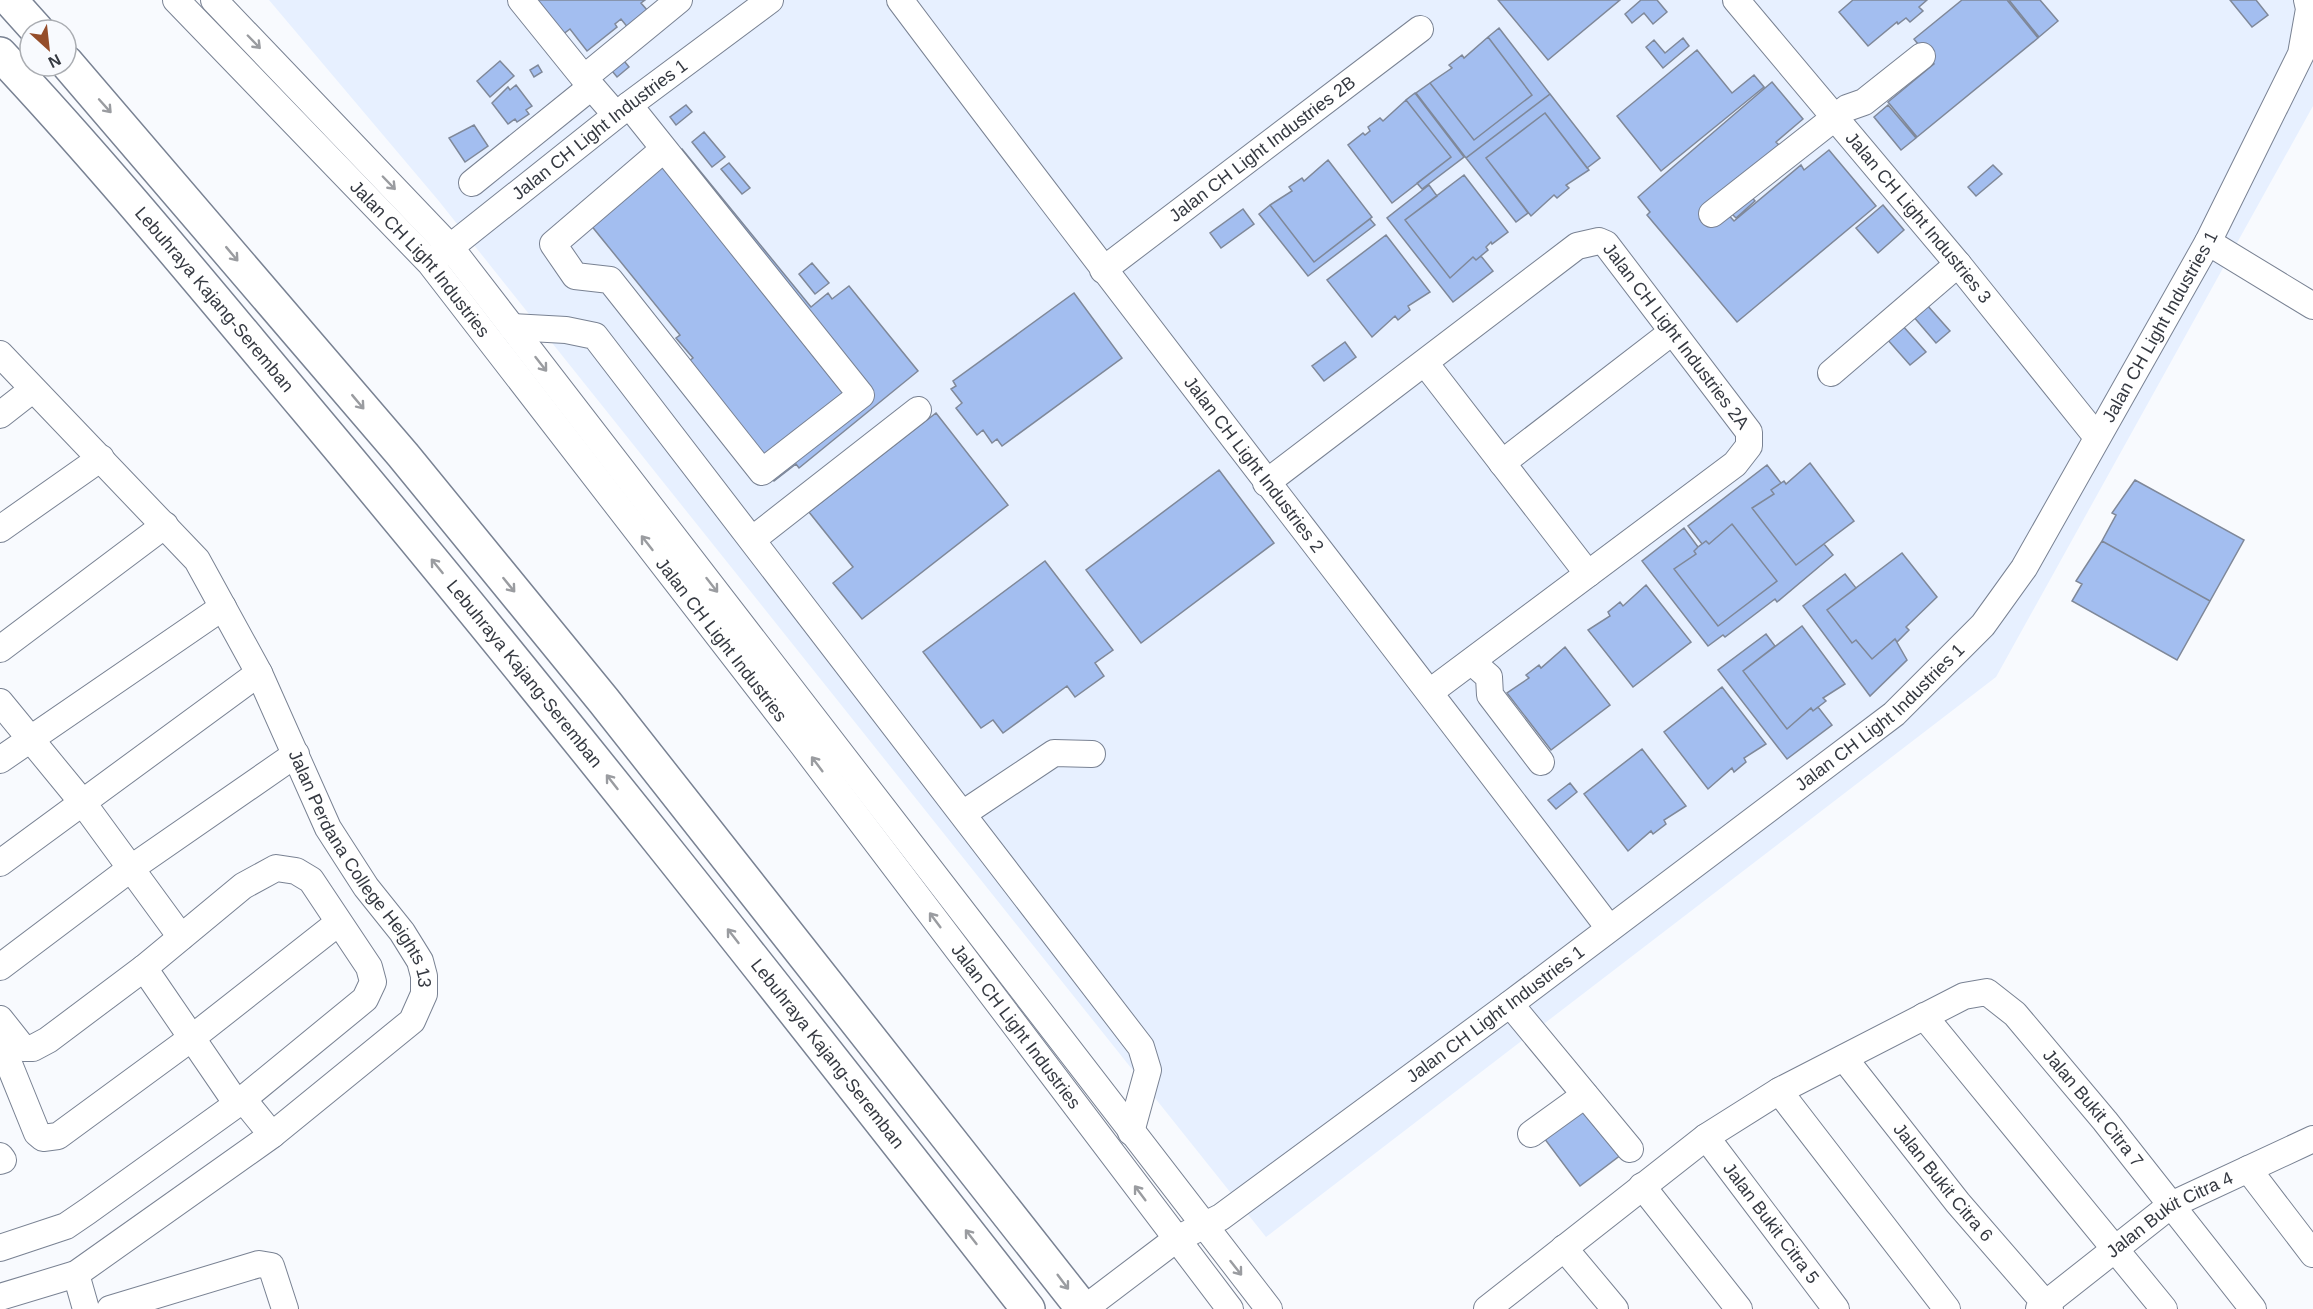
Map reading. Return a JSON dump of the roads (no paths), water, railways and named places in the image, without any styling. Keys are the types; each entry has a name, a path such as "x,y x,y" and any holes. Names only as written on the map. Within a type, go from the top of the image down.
{"highway":[{"path":"10,0 26,18"},
{"name":"Lebuhraya Kajang-Seremban","path":"0,54 81,140 380,496 560,716 1028,1309"},
{"path":"78,76 433,491 604,700 1083,1309"}],"street":[{"name":"Jalan CH Light Industries","path":"176,0 430,263 816,763 1175,1240 1230,1309"},
{"name":"Jalan CH Light Industries","path":"214,0 451,248 1269,1309"},
{"path":"521,0 588,83 623,110 663,149 861,394 762,472 610,280 575,276 553,244 663,149"},
{"path":"472,183 588,83 679,0"},
{"name":"Jalan CH Light Industries 1","path":"430,263 623,110 770,0"},
{"name":"Jalan CH Light Industries 2","path":"900,0 1102,270 1430,692 1609,928"},
{"name":"Jalan CH Light Industries 3","path":"1736,0 1958,264 2097,437"},
{"name":"Jalan CH Light Industries 1","path":"1083,1309 1175,1240 1221,1216 1510,1004 1894,714 1983,625 2024,568 2208,242 2301,54 2309,9 2307,0"},
{"name":"Jalan CH Light Industries 2B","path":"1102,270 1420,29"},
{"path":"1712,214 1847,108 1863,102 1922,56"},
{"name":"Jalan CH Light Industries 2A","path":"1266,483 1577,246 1599,241 1606,244 1749,432 1749,446 1735,464 1430,692"},
{"path":"2208,242 2313,306"},
{"path":"1831,373 1958,264"},
{"name":"Jalan CH Light Industries","path":"512,327 566,330 595,336 964,813 1141,1047 1148,1070 1131,1131"},
{"path":"1502,463 1672,332"},
{"name":"Jalan Perdana College Heights 13","path":"0,354 197,560 259,673 328,828 420,961 424,976 424,994 412,1021 272,1135 76,1274 0,1297"},
{"path":"1425,363 1588,574"},
{"path":"0,415 32,390"},
{"path":"753,539 918,410"},
{"path":"0,529 101,458"},
{"path":"0,649 165,525"},
{"path":"0,760 224,607"},
{"path":"1472,662 1489,676 1490,695 1541,762"},
{"path":"0,863 259,673"},
{"path":"0,702 28,739 83,803 181,937"},
{"path":"964,813 1054,753 1092,754"},
{"path":"0,967 130,869 296,754"},
{"path":"0,1248 66,1226 239,1101 365,999 373,982 369,967 311,880 296,871 276,868 243,886 144,968 48,1040 33,1048 23,1048 7,1028"},
{"path":"7,1028 7,1059 37,1133 43,1138 58,1136 193,1037 338,922"},
{"path":"144,968 239,1101 272,1135"},
{"name":"Jalan Bukit Citra 7","path":"1924,1016 1964,996 1987,992 2015,1014 2253,1309"},
{"path":"1510,1004 1630,1149"},
{"path":"1487,1309 1706,1137 1779,1091 1924,1016 2117,1248 2164,1309"},
{"name":"Jalan Bukit Citra 6","path":"1844,1058 1958,1203 2045,1307"},
{"path":"1779,1091 1947,1309"},
{"path":"1531,1134 1586,1095"},
{"name":"Jalan Bukit Citra 5","path":"1706,1137 1836,1309"},
{"name":"Jalan Bukit Citra 4","path":"2045,1307 2171,1205 2313,1139"},
{"path":"0,1156 3,1160 0,1161"},
{"path":"2248,1169 2313,1254"},
{"path":"1642,1186 1739,1309"},
{"path":"1564,1248 1615,1309"},
{"path":"110,1309 259,1264 271,1266 285,1309"},
{"path":"76,1274 86,1309"}]}
